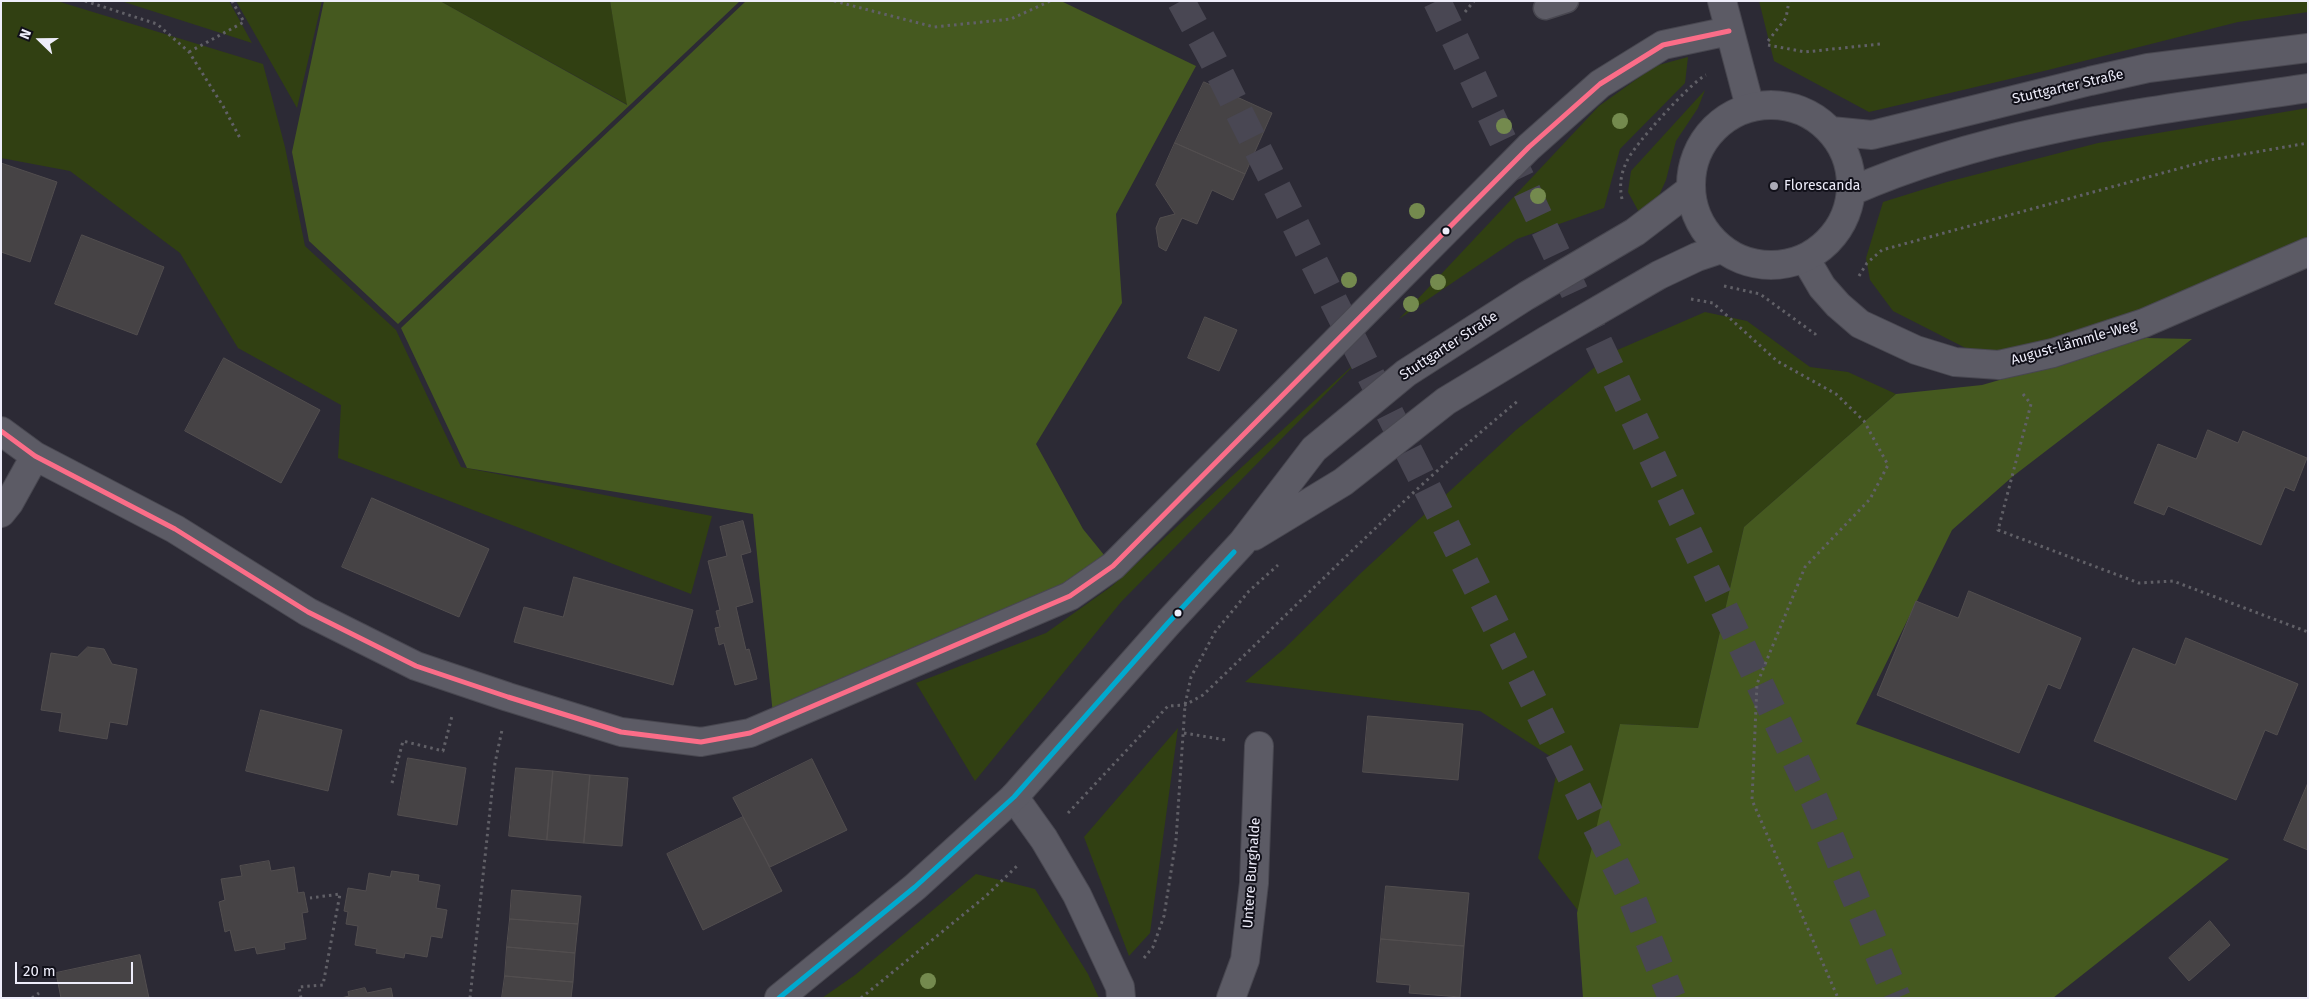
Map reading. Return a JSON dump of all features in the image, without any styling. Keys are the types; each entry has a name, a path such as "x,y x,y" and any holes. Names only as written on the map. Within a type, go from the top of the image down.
{"street":[{"path":"1722,1 1728,31 1750,107"},
{"path":"1,431 35,456 175,530 308,612 416,666 621,732 701,742 750,733 1070,596 1113,566 1529,147 1600,84 1663,45 1728,31"},
{"name":"Stuttgarter Straße","path":"1831,132 1872,135 2090,80 2148,68 2308,48"},
{"path":"1852,192 1888,175 2001,142 2078,124 2187,105 2308,88"},
{"path":"1779,104 1805,111 1827,126 1831,132 1844,148 1850,168 1852,192 1845,219 1828,242 1805,258 1776,266 1747,263 1721,249 1699,223 1690,190 1693,162 1706,137 1726,117 1750,107 1779,104"},
{"name":"Stuttgarter Straße","path":"779,998 915,887 1014,797 1168,623 1242,543 1314,449 1406,373 1526,296 1635,232 1690,190"},
{"name":"Stuttgarter Straße","path":"1242,543 1343,482 1446,402 1471,386 1660,275 1698,257 1721,249"},
{"name":"August-Lämmle-Weg","path":"1805,258 1822,286 1838,305 1860,324 1916,350 1955,362 1999,364 2053,353 2144,324 2308,252"},
{"path":"1,513 10,503 35,456"},
{"name":"Untere Burghalde","path":"1231,998 1244,960 1254,883 1259,746"},
{"path":"1014,797 1044,840 1077,895 1120,993"}],"lane":[{"path":"1546,8 1567,1"}],"path":[{"path":"85,1 157,24 189,52 223,106 241,140"},
{"path":"189,52 244,22 232,1"},
{"path":"834,1 934,27 1011,19 1050,1"},
{"path":"1465,12 1474,1"},
{"path":"1765,44 1805,52 1880,44"},
{"path":"1635,232 1621,196 1621,178 1628,159 1676,101 1698,78 1737,62"},
{"path":"1719,285 1760,294 1815,334 1867,264 1882,250 2210,160 2308,143"},
{"path":"1689,299 1713,303 1777,361 1836,394 1864,422 1888,465 1870,499 1804,567 1757,684 1752,800 1838,998"},
{"path":"1999,364 2031,404 1998,530 2138,583 2173,581 2308,632"},
{"path":"861,998 986,896 1044,840 1168,706 1185,705 1203,695 1401,504 1475,436 1520,399"},
{"path":"1120,993 1154,947 1164,916 1176,840 1185,705 1191,677 1215,632 1249,591 1284,559"},
{"path":"392,783 403,741 443,751 462,681"},
{"path":"1184,733 1259,746"},
{"path":"470,998 495,763"},
{"path":"301,998 299,988 323,985 340,894 310,898"},
{"path":"32,998 39,993"}],"green space":[{"path":"1,1 57,1 263,64 285,147 305,246 396,330 461,467 712,516 691,594 338,458 341,405 238,348 180,253 70,171 1,158"},
{"path":"121,1 229,1 252,43"},
{"path":"236,1 322,1 297,108"},
{"path":"324,1 440,1 627,105 610,1 740,1 398,324 309,241 292,152"},
{"path":"440,1 610,1 628,105"},
{"path":"746,1 1061,1 1196,66 1116,214 1122,303 1036,444 1083,529 1113,566 773,715 753,514 467,468 401,328"},
{"path":"1759,1 2308,1 2308,12 2238,22 2048,70 1869,112 1774,61"},
{"path":"1688,57 1685,83 1620,149 1604,208 1517,239 1399,319 1599,106 1655,66"},
{"path":"1705,90 1698,108 1676,141 1666,180 1657,200 1641,216 1628,192 1631,171"},
{"path":"2308,108 2308,252 1999,365 1893,311 1870,280 1866,258 1883,202 1947,182 2098,143"},
{"path":"1705,312 1747,321 1810,367 1848,372 1896,394 1744,527 1698,728 1620,724 1579,912 1538,858 1559,762 1480,711 1245,682 1285,648 1362,572 1516,430 1615,351"},
{"path":"2146,338 2192,339 2012,477 1952,530 1856,724 2229,859 2053,998 1583,998 1577,913 1620,724 1698,728 1744,527 1896,394 1982,385"},
{"path":"1362,357 1121,602 975,781 916,683 1046,633 1112,586"},
{"path":"1178,728 1150,933 1129,956 1084,837"},
{"path":"976,874 1035,889 1088,974 1099,998 822,998 855,975"}],"building":[{"path":"1204,82 1272,113 1245,174 1175,143"},
{"path":"1175,143 1245,174 1233,200 1212,190 1197,224 1182,218 1166,251 1159,247 1156,228 1160,218 1175,214 1156,185"},
{"path":"1,163 57,182 30,262 1,252"},
{"path":"82,235 164,267 137,335 55,304"},
{"path":"1205,317 1237,330 1219,371 1188,358"},
{"path":"224,358 320,410 281,483 185,431"},
{"path":"2208,430 2238,443 2243,431 2307,458 2294,491 2285,487 2261,545 2168,506 2164,515 2134,503 2158,444 2196,459"},
{"path":"372,498 489,549 459,617 342,567"},
{"path":"743,521 751,552 741,555 753,602 736,607 746,650 749,649 757,679 735,685 724,643 719,645 715,628 720,627 716,611 720,610 708,561 727,556 720,527"},
{"path":"574,577 693,610 673,685 514,642 524,607 563,617"},
{"path":"1969,591 2081,638 2060,689 2048,684 2019,753 1877,695 1916,601 1958,618"},
{"path":"2186,638 2298,684 2277,735 2265,730 2236,800 2094,741 2133,648 2175,665"},
{"path":"88,647 104,649 112,664 137,669 127,725 110,722 107,739 59,731 62,713 41,710 51,653 77,657"},
{"path":"261,710 342,730 328,791 246,771"},
{"path":"1368,716 1463,724 1458,780 1363,772"},
{"path":"408,758 466,768 457,825 398,815"},
{"path":"812,759 847,830 770,867 733,798"},
{"path":"516,768 553,771 547,840 509,836"},
{"path":"553,771 590,775 584,843 547,840"},
{"path":"590,775 628,778 622,846 584,843"},
{"path":"2308,783 2308,850 2284,840"},
{"path":"743,817 782,891 703,930 667,854"},
{"path":"269,861 271,871 294,867 298,893 304,892 308,912 302,913 306,939 284,943 285,949 257,954 255,947 235,951 230,930 225,932 219,902 225,900 221,879 242,876 240,866"},
{"path":"392,871 419,875 418,881 440,885 436,908 447,910 442,938 431,936 427,957 405,953 404,958 376,953 377,949 355,945 358,926 346,924 348,912 344,911 348,888 366,891 369,873 390,877"},
{"path":"1386,886 1469,893 1464,946 1381,939"},
{"path":"512,890 581,896 578,924 510,919"},
{"path":"510,919 578,924 575,953 507,947"},
{"path":"2210,921 2230,945 2189,981 2169,958"},
{"path":"1381,939 1464,946 1460,997 1409,993 1410,985 1377,982"},
{"path":"507,947 575,953 573,982 505,976"},
{"path":"140,955 149,998 61,998 56,973"},
{"path":"505,976 573,982 571,998 502,998"},
{"path":"365,988 367,993 391,988 393,998 341,998 349,996 348,992"}],"tunnel":[{"path":"1181,1 1213,60 1631,896 1672,998"},
{"path":"1437,1 1815,801 1897,998"}],"transit line":[{"path":"1,431 35,456 175,529 308,612 416,666 621,732 701,742 750,733 1070,596 1113,566 1529,147 1600,84 1663,45 1729,31"},
{"path":"779,998 915,887 1014,797 1168,623 1234,552"}],"place":[{"name":"Florescanda","path":"1774,186"}]}
